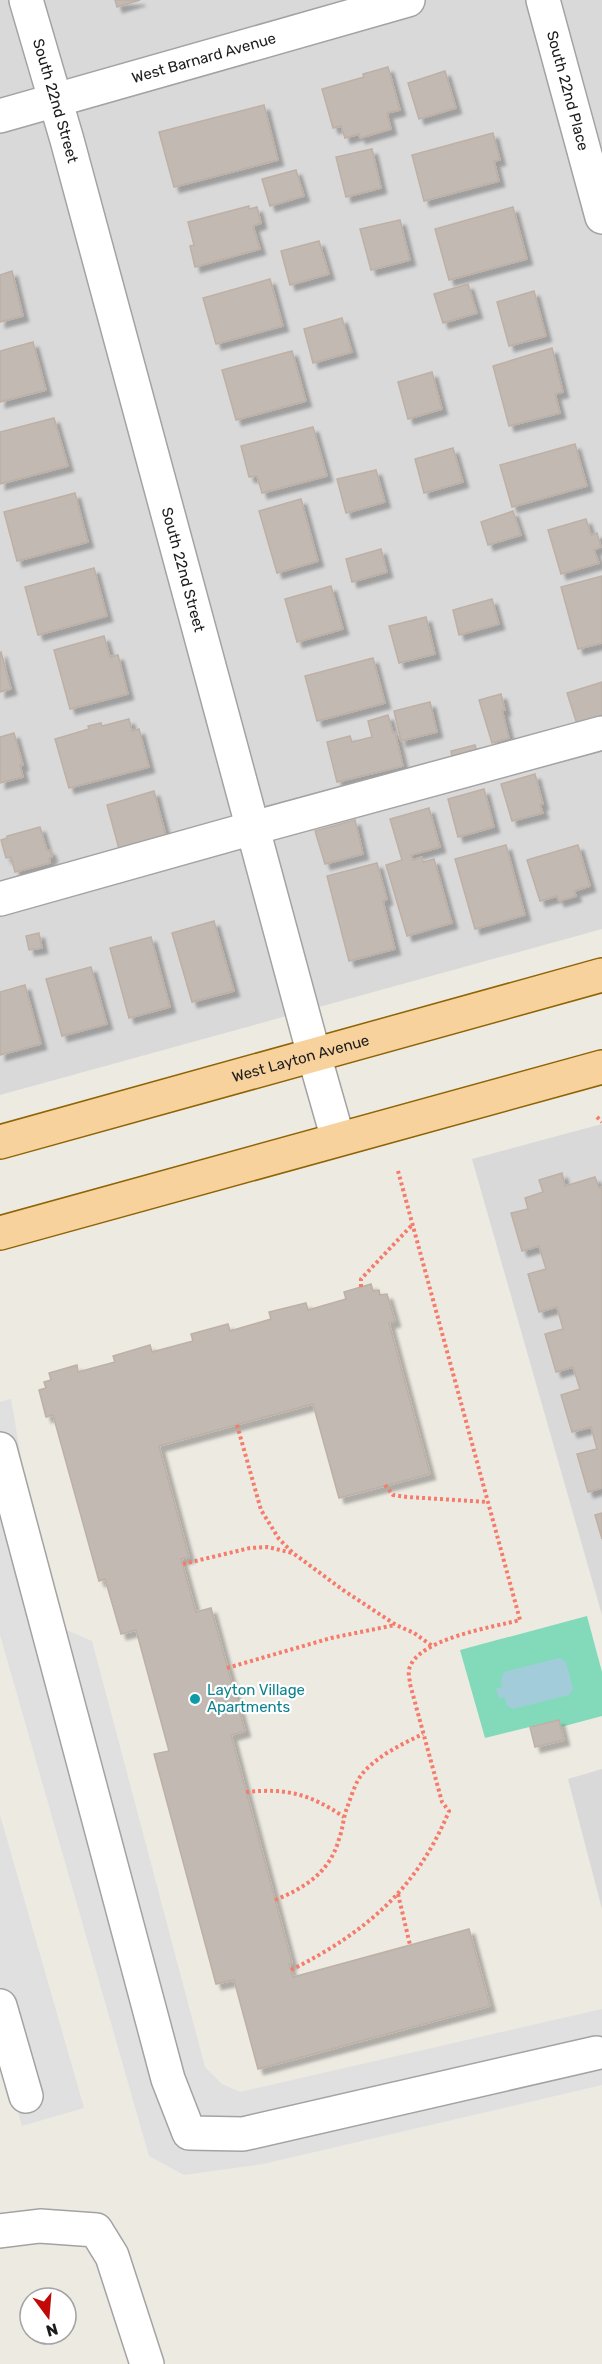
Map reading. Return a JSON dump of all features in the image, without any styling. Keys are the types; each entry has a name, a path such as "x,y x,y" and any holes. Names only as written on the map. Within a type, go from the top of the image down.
{"main road":[{"name":"West Layton Avenue","path":"0,1142 602,975"},
{"path":"0,1233 602,1067"}],"street":[{"name":"South 22nd Street","path":"26,0 338,1139"},
{"name":"West Barnard Avenue","path":"0,116 408,0"},
{"name":"South 22nd Place","path":"543,0 602,217"},
{"path":"0,899 602,733"},
{"path":"0,1449 168,2079 189,2133 243,2134 596,2053"},
{"path":"0,2006 26,2096"},
{"path":"0,2231 40,2226 96,2230 112,2256 147,2364"}],"path":[{"path":"597,1117 602,1122"},
{"path":"291,1970 357,1932 398,1893 425,1860 449,1811 442,1803 410,1684 409,1669 418,1655 444,1640 520,1620 398,1171"},
{"path":"361,1287 361,1279 412,1225"},
{"path":"237,1425 261,1510 279,1539 292,1553 396,1625 414,1633 432,1646"},
{"path":"385,1485 393,1495 488,1502"},
{"path":"183,1563 250,1548 268,1547 292,1553"},
{"path":"228,1668 331,1638 396,1625"},
{"path":"275,1900 300,1890 317,1877 330,1861 361,1775 378,1759 423,1734"},
{"path":"246,1792 289,1791 311,1797 344,1817"},
{"path":"398,1893 410,1945"}],"shaded area":[{"path":"0,0 602,0 602,929 0,1095"},
{"path":"602,1124 602,1615 472,1159"},
{"path":"11,1399 27,1493 60,1627 92,1641 205,2067 222,2084 240,2092 602,2009 602,2085 263,2164 184,2175 149,2156 0,1635 0,1402"},
{"path":"602,1769 602,1909 568,1779"},
{"path":"0,1815 84,2108 22,2126 0,2051"}],"green space":[{"path":"587,1616 602,1672 602,1716 561,1727 558,1720 485,1738 460,1650"}],"water":[{"path":"559,1658 566,1662 573,1689 569,1695 513,1709 506,1705 505,1697 499,1698 496,1689 502,1687 501,1680 504,1672"}],"building":[{"path":"115,0 140,0 117,7"},
{"path":"388,67 400,110 387,113 391,129 360,138 359,134 345,138 341,126 333,128 322,89 364,77 363,74"},
{"path":"445,71 456,108 419,119 408,83"},
{"path":"264,105 278,160 174,187 159,132"},
{"path":"493,133 500,160 494,161 499,181 424,201 412,155"},
{"path":"372,149 381,188 346,197 336,157"},
{"path":"296,170 304,196 270,206 262,179"},
{"path":"249,206 249,209 257,207 261,223 253,226 260,249 195,267 190,246 194,245 188,222"},
{"path":"513,207 527,259 449,280 435,229"},
{"path":"400,220 410,260 371,270 360,229"},
{"path":"319,241 329,274 290,285 281,251"},
{"path":"12,271 23,316 0,322 0,275"},
{"path":"270,279 283,326 216,344 203,298"},
{"path":"468,284 477,313 443,323 434,294"},
{"path":"534,291 546,336 509,346 497,302"},
{"path":"342,318 352,352 313,363 304,329"},
{"path":"33,342 46,390 0,402 0,351"},
{"path":"552,348 563,392 555,394 560,413 509,426 493,366"},
{"path":"292,351 306,401 236,420 222,370"},
{"path":"432,372 442,409 408,419 398,382"},
{"path":"54,418 68,466 0,484 0,432"},
{"path":"313,427 327,476 262,493 257,476 249,477 241,446"},
{"path":"575,444 587,486 512,507 500,465"},
{"path":"453,448 463,482 424,493 415,459"},
{"path":"376,470 385,502 346,513 337,479"},
{"path":"75,493 88,542 17,561 4,512"},
{"path":"301,499 318,561 277,573 259,511"},
{"path":"513,511 521,535 488,545 481,522"},
{"path":"586,519 591,535 597,533 601,547 594,550 599,563 561,574 548,530"},
{"path":"381,549 387,572 352,582 346,559"},
{"path":"94,568 107,616 38,635 25,587"},
{"path":"602,576 602,643 578,649 561,587"},
{"path":"331,586 343,629 297,642 285,599"},
{"path":"492,599 499,624 459,635 453,610"},
{"path":"426,617 435,654 399,663 389,626"},
{"path":"104,636 110,657 118,655 128,694 70,709 54,650"},
{"path":"0,653 11,689 0,692"},
{"path":"373,658 385,703 317,721 305,676"},
{"path":"602,682 602,718 577,724 567,693"},
{"path":"501,694 505,710 502,710 509,738 492,743 479,700"},
{"path":"430,702 437,732 401,741 394,711"},
{"path":"388,715 393,733 395,732 403,766 337,782 327,742 350,736 352,742 372,737 368,721"},
{"path":"129,719 132,731 139,729 149,767 69,788 55,739 89,729 88,726 101,723 102,726"},
{"path":"14,733 23,765 20,765 23,777 0,783 0,737"},
{"path":"475,745 478,756 453,762 451,751"},
{"path":"535,774 543,804 540,805 543,813 512,821 501,784"},
{"path":"484,789 494,827 458,837 448,799"},
{"path":"154,791 166,836 119,849 107,805"},
{"path":"429,808 440,847 411,855 413,860 422,857 423,862 434,859 452,923 407,936 386,865 402,860 390,819"},
{"path":"355,820 363,854 325,864 315,831"},
{"path":"40,827 47,850 50,850 52,857 49,858 50,863 15,872 11,857 6,858 1,840 7,836"},
{"path":"506,845 525,915 475,929 455,859"},
{"path":"578,845 590,886 574,891 576,896 559,901 557,896 540,901 527,860"},
{"path":"377,863 387,899 383,901 395,949 349,961 327,876"},
{"path":"214,921 234,991 192,1002 172,933"},
{"path":"39,933 42,948 29,950 26,936"},
{"path":"151,937 170,1007 129,1018 110,948"},
{"path":"91,967 107,1024 62,1036 46,979"},
{"path":"25,985 41,1044 0,1055 0,992"},
{"path":"562,1173 565,1186 595,1177 599,1188 602,1187 602,1488 588,1492 577,1454 597,1449 591,1427 572,1432 561,1395 580,1389 573,1367 556,1372 545,1334 563,1329 557,1307 539,1312 528,1274 546,1269 539,1246 522,1251 511,1213 528,1209 525,1198 543,1192 539,1180"},
{"name":"Layton Village Apartments","path":"371,1284 373,1291 379,1290 380,1295 387,1294 395,1321 389,1323 430,1474 339,1498 313,1404 159,1446 189,1557 181,1559 196,1612 211,1608 245,1731 231,1735 292,1963 289,1964 293,1977 469,1929 490,2006 258,2069 234,1980 216,1984 154,1754 169,1751 136,1630 121,1634 105,1579 99,1581 53,1415 46,1417 39,1390 46,1388 44,1382 51,1380 49,1373 77,1365 78,1372 115,1362 113,1356 150,1345 152,1352 193,1341 191,1334 228,1324 230,1331 271,1319 269,1312 306,1303 308,1310 346,1299 344,1292"},
{"path":"602,1513 602,1539 595,1515"},
{"path":"559,1720 564,1740 535,1747 530,1727"}],"place":[{"name":"Layton Village Apartments","path":"195,1699"}]}
